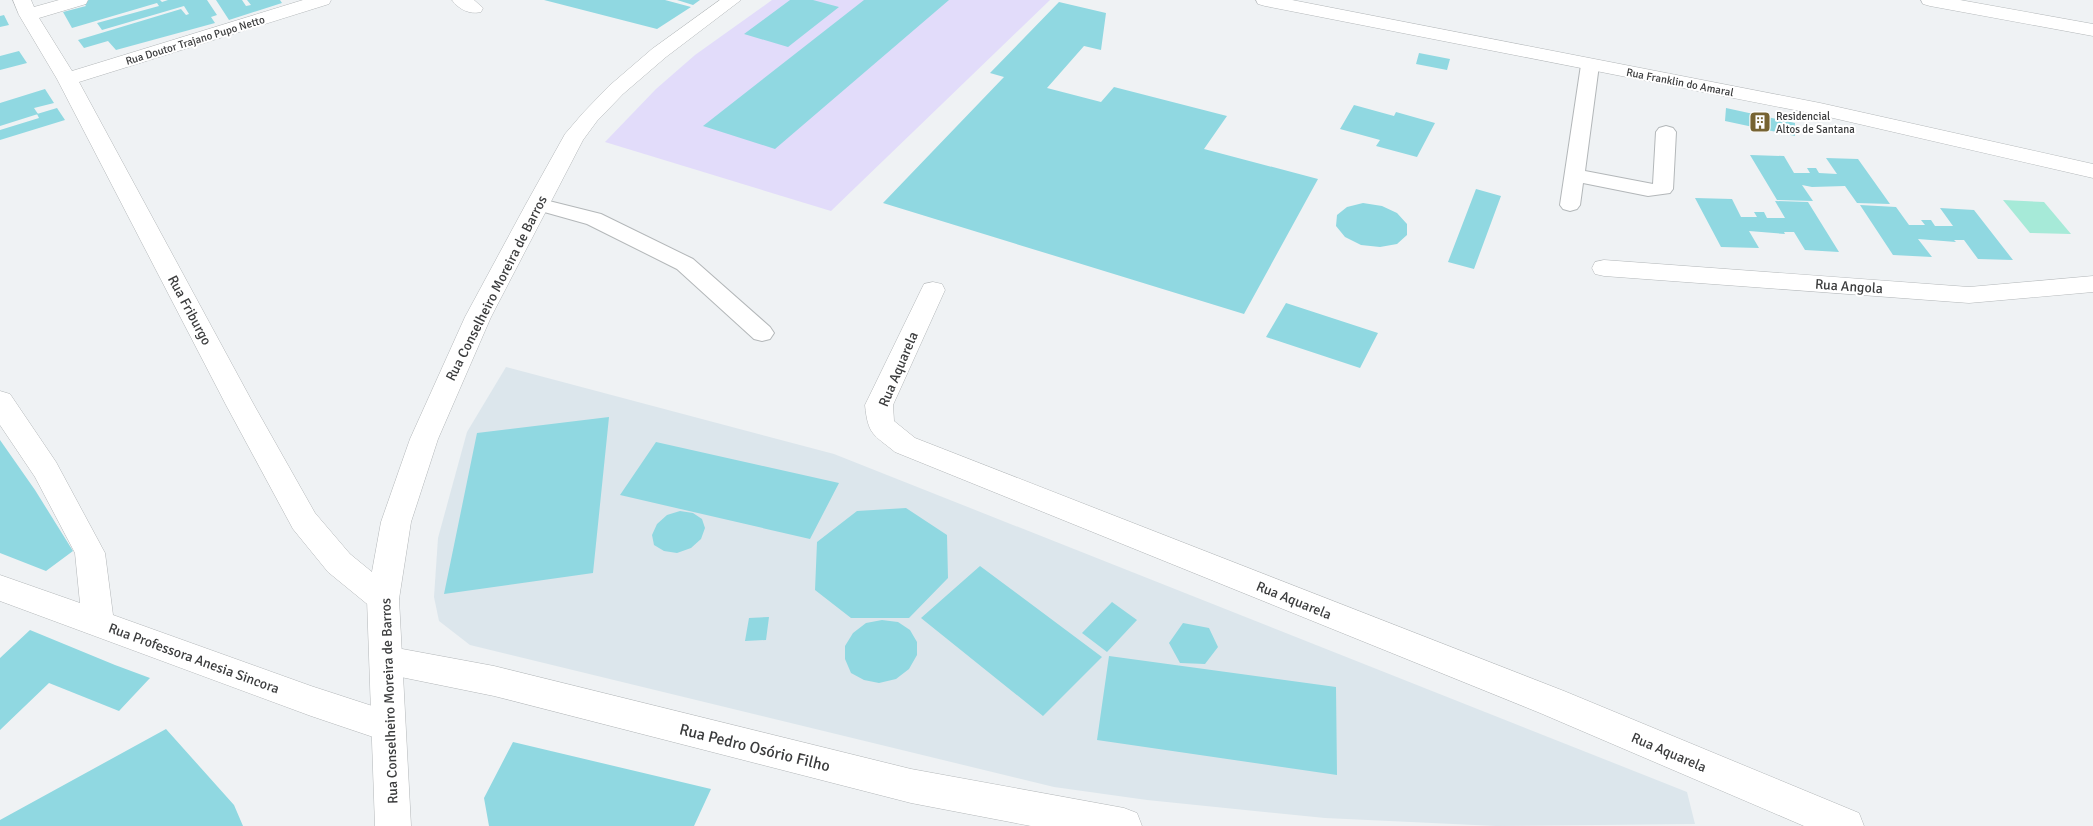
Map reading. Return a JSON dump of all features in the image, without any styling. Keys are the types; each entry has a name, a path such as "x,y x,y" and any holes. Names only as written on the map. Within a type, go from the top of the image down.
{"street":[{"path":"25,7 79,0"},
{"name":"Rua Doutor Trajano Pupo Netto","path":"67,79 322,0"},
{"name":"Rua Conselheiro Moreira de Barros","path":"392,826 384,599 396,522 424,439 478,317 573,139 616,90 659,53 732,0"},
{"name":"Rua Franklin do Amaral","path":"1265,0 1820,109 2093,171"},
{"path":"1930,0 2093,30"},
{"name":"Rua Friburgo","path":"25,7 67,79 304,521 339,563 384,599"},
{"name":"Rua Angola","path":"1604,268 1970,295 2093,284"},
{"name":"Rua Aquarela","path":"933,290 879,405 881,425 905,445 1542,699 1846,826"},
{"path":"0,401 46,470 90,553 98,623"},
{"name":"Rua Professora Anesia Sincora","path":"0,588 388,726"},
{"name":"Rua Pedro Osório Filho","path":"386,660 494,682 911,786 1124,826"}],"lane":[{"path":"1570,205 1590,65"},
{"path":"1574,175 1648,190 1663,189 1666,132"},
{"path":"537,204 594,218 684,264 762,333"}],"shaded area":[{"path":"772,0 1050,0 831,211 605,142 656,89 695,55"},
{"path":"2003,200 2044,202 2071,234 2030,233"},
{"path":"506,367 834,454 1687,792 1695,824 1496,826 1325,818 1147,800 1054,787 470,645 439,621 434,597 438,538 467,432"}],"building":[{"path":"89,0 160,0 162,2 168,0 207,0 217,15 211,17 215,23 116,50 108,41 84,48 78,40 181,9 186,15 189,14 184,6 102,30 97,23 159,6 157,3 72,28 63,12 86,6 83,2"},
{"path":"216,0 242,0 246,6 251,5 247,0 280,0 282,3 229,20"},
{"path":"544,0 665,0 691,7 657,29"},
{"path":"677,0 700,0 693,5"},
{"path":"790,0 813,0 839,7 788,47 744,34"},
{"path":"864,0 949,0 775,149 703,126"},
{"path":"1059,2 1106,13 1101,50 1084,46 1047,88 1101,102 1114,87 1227,116 1204,149 1318,179 1244,314 883,203 1004,77 990,73"},
{"path":"4,15 9,25 0,27 0,16"},
{"path":"19,51 27,63 0,70 0,56"},
{"path":"1419,53 1450,59 1447,70 1416,64"},
{"path":"45,89 54,103 34,108 38,114 0,126 0,103"},
{"path":"1354,105 1394,116 1396,112 1435,123 1417,157 1376,146 1380,140 1340,129"},
{"path":"57,108 65,120 0,140 0,130 39,118 37,114"},
{"name":"Residencial Altos de Santana","path":"1726,108 1795,123 1795,136 1725,121"},
{"path":"1750,155 1784,156 1794,173 1810,173 1807,168 1816,168 1819,173 1837,174 1826,158 1858,159 1890,204 1857,203 1845,186 1812,187 1802,185 1813,201 1777,200"},
{"path":"1476,189 1501,196 1474,269 1448,262"},
{"path":"1695,198 1732,199 1741,217 1757,217 1754,212 1764,212 1767,218 1785,218 1775,201 1808,202 1839,252 1805,250 1794,232 1784,232 1785,234 1749,231 1759,248 1721,247"},
{"path":"1363,203 1382,206 1397,213 1407,224 1407,235 1397,244 1380,247 1361,245 1345,237 1336,226 1337,215 1347,207"},
{"path":"1860,205 1896,207 1909,225 1925,225 1921,220 1931,220 1935,226 1953,226 1940,208 1974,210 2013,260 1978,259 1964,240 1954,240 1956,242 1918,239 1932,257 1893,255"},
{"path":"1286,303 1378,333 1360,368 1266,337"},
{"path":"609,417 593,573 444,594 477,433"},
{"path":"0,440 35,490 73,551 46,571 0,553"},
{"path":"656,442 839,483 810,539 620,495"},
{"path":"906,508 947,535 948,578 909,618 851,618 815,590 817,542 857,511"},
{"path":"680,511 693,513 702,519 705,528 701,539 691,548 677,553 664,551 654,545 652,535 657,524 667,515"},
{"path":"980,566 1102,657 1043,716 921,618"},
{"path":"1112,602 1137,620 1107,652 1082,633"},
{"path":"769,617 766,640 745,641 749,618"},
{"path":"882,620 898,622 910,630 917,642 917,655 909,669 896,679 879,683 864,680 851,673 845,659 845,646 853,633 866,623"},
{"path":"1183,623 1209,628 1218,647 1205,664 1180,663 1169,643"},
{"path":"30,630 150,678 119,711 49,683 0,730 0,658"},
{"path":"1109,656 1336,687 1337,775 1097,740"},
{"path":"166,729 234,805 243,826 0,826 0,820"},
{"path":"513,742 711,789 694,826 489,826 484,798"}],"place":[{"name":"Residencial Altos de Santana","path":"1760,122"}]}
